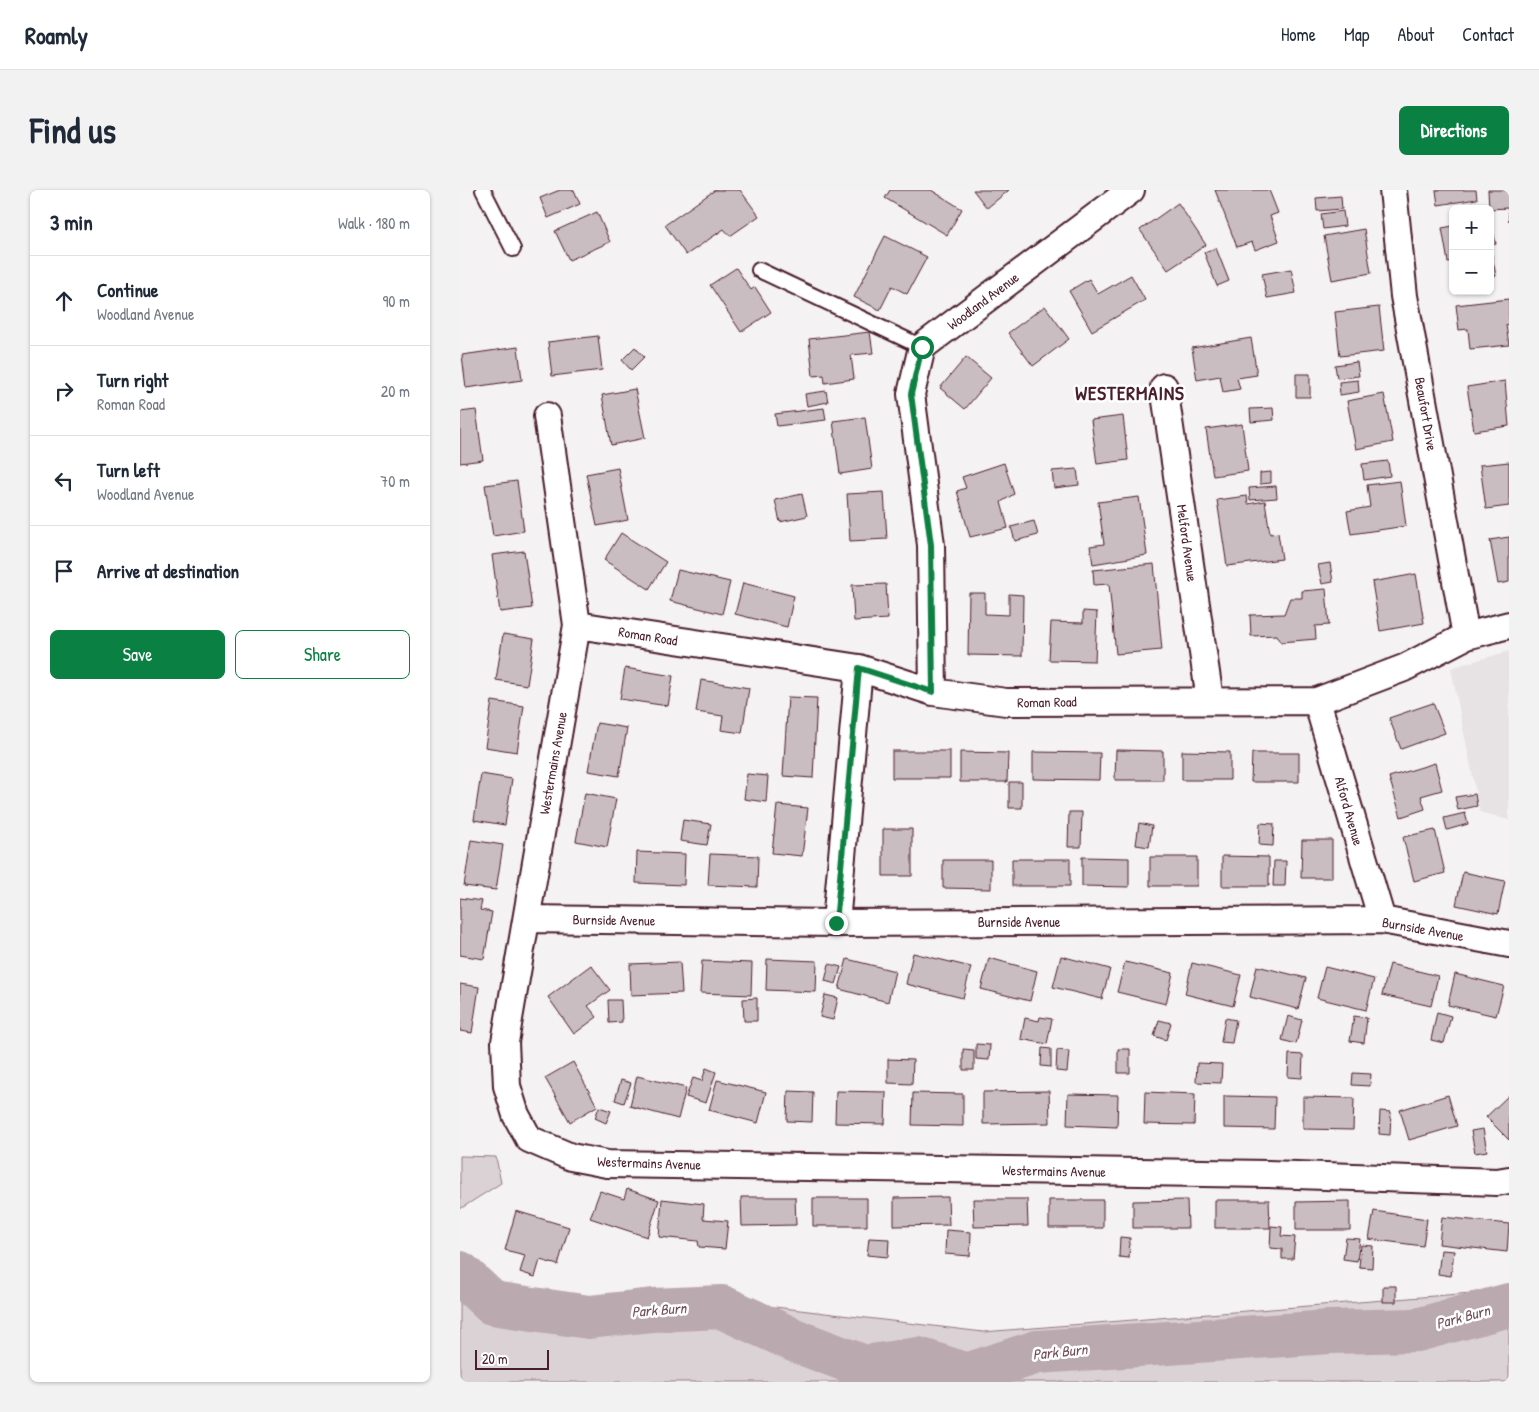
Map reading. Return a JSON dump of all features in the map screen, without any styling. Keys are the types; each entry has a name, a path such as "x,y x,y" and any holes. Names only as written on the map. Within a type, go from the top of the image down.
{"street":[{"name":"Woodland Avenue","path":"922,347 1131,190"},
{"name":"Beaufort Drive","path":"1393,190 1404,296 1466,636"},
{"path":"922,347 911,394 931,545 933,692"},
{"name":"Melford Avenue","path":"1164,387 1210,700"},
{"name":"Westermains Avenue","path":"547,416 576,625 505,1042 507,1086 516,1115 529,1139 571,1157 607,1164 1258,1174 1497,1182 1509,1180"},
{"name":"Roman Road","path":"576,625 859,668 933,692 1006,702 1317,701 1404,668 1466,636 1509,625"},
{"path":"836,923 859,668"},
{"name":"Alford Avenue","path":"1317,701 1382,920"},
{"name":"Burnside Avenue","path":"527,919 836,923 1382,920 1509,944"}],"lane":[{"path":"483,190 514,249"},
{"path":"759,270 922,347"}],"shaded area":[{"path":"1509,651 1509,820 1480,812 1451,668"},
{"path":"460,1156 496,1157 501,1183 460,1209"},
{"path":"460,1264 547,1303 658,1293 983,1332 1509,1290 1509,1382 460,1382"}],"building":[{"path":"560,190 574,190 580,204 548,218 540,198"},
{"path":"715,190 740,190 759,216 730,236 724,229 686,255 665,225"},
{"path":"890,190 931,190 962,209 947,235 885,198"},
{"path":"973,190 1009,190 987,208"},
{"path":"1215,190 1269,190 1278,213 1270,216 1279,241 1255,250 1252,242 1237,247"},
{"path":"1436,190 1476,190 1477,199 1438,205"},
{"path":"1488,190 1509,190 1509,221 1508,208 1494,209 1494,205 1489,205"},
{"path":"1341,196 1342,209 1317,211 1316,198"},
{"path":"1178,203 1206,245 1168,270 1140,230"},
{"path":"1343,211 1345,226 1323,229 1321,214"},
{"path":"597,212 610,242 569,260 555,231"},
{"path":"1449,227 1448,262 1442,228"},
{"path":"1364,229 1371,273 1332,280 1324,236"},
{"path":"885,236 927,257 907,294 892,286 880,310 854,297"},
{"path":"1216,248 1229,281 1217,286 1204,252"},
{"path":"736,268 751,290 755,287 771,312 741,332 710,285"},
{"path":"1291,269 1296,293 1267,298 1262,274"},
{"path":"1131,275 1145,300 1092,331 1069,291 1089,279 1098,294"},
{"path":"1509,299 1509,324 1506,325 1509,345 1470,349 1468,329 1459,330 1456,305"},
{"path":"1045,306 1069,339 1033,366 1008,333"},
{"path":"1379,307 1384,351 1340,356 1335,312"},
{"path":"870,332 873,353 851,355 854,379 825,383 824,375 813,376 809,339"},
{"path":"598,336 602,370 552,376 548,342"},
{"path":"1251,338 1257,375 1237,378 1240,389 1223,392 1220,376 1197,380 1192,348"},
{"path":"518,347 522,380 466,388 462,355"},
{"path":"635,347 644,357 631,370 622,360"},
{"path":"966,357 991,378 965,409 940,388"},
{"path":"1357,362 1359,376 1337,378 1335,365"},
{"path":"1296,374 1310,374 1310,397 1296,397"},
{"path":"1358,380 1359,392 1340,395 1339,382"},
{"path":"1505,381 1509,426 1474,431 1467,387"},
{"path":"635,389 645,438 611,445 602,395"},
{"path":"826,391 828,402 807,406 805,394"},
{"path":"1384,394 1393,442 1356,449 1347,401"},
{"path":"824,408 826,420 777,426 775,414"},
{"path":"1273,408 1274,420 1251,422 1250,409"},
{"path":"476,410 483,460 460,463 460,412"},
{"path":"1123,416 1128,460 1097,464 1091,420"},
{"path":"865,417 872,469 840,474 833,421"},
{"path":"1242,424 1248,471 1213,476 1206,429"},
{"path":"1388,461 1390,476 1364,480 1362,464"},
{"path":"1509,462 1509,506 1486,509 1480,465"},
{"path":"1004,463 1014,494 1001,502 1008,528 970,537 957,491 966,488 962,477"},
{"path":"618,468 628,520 597,526 586,474"},
{"path":"1077,469 1079,485 1054,488 1052,471"},
{"path":"1271,472 1271,483 1260,484 1260,473"},
{"path":"517,481 524,531 493,536 485,485"},
{"path":"1400,481 1406,526 1351,534 1347,511 1370,507 1367,485"},
{"path":"1276,486 1277,498 1250,500 1249,488"},
{"path":"884,492 887,539 850,541 847,494"},
{"path":"802,494 807,516 780,522 775,500"},
{"path":"1247,496 1248,504 1265,501 1270,534 1278,533 1282,559 1227,566 1217,500"},
{"path":"1139,497 1147,555 1093,564 1090,546 1104,544 1098,502"},
{"path":"1034,521 1038,535 1015,541 1011,527"},
{"path":"621,533 666,562 649,589 604,560"},
{"path":"1509,537 1509,582 1498,584 1490,540"},
{"path":"524,551 532,608 500,612 492,555"},
{"path":"1330,563 1333,582 1322,584 1318,565"},
{"path":"1154,564 1162,650 1116,654 1109,584 1094,585 1093,570"},
{"path":"678,570 730,582 722,614 670,601"},
{"path":"1416,574 1424,623 1380,631 1372,582"},
{"path":"743,583 794,596 787,627 735,614"},
{"path":"886,584 888,619 854,621 852,585"},
{"path":"1326,589 1329,625 1315,626 1316,639 1281,642 1277,635 1251,636 1250,615 1284,614 1290,598 1302,598 1302,591"},
{"path":"969,593 985,593 985,614 1009,615 1009,594 1023,595 1022,656 968,655"},
{"path":"1083,611 1097,612 1095,661 1049,660 1051,622 1083,623"},
{"path":"503,634 534,639 527,685 496,680"},
{"path":"625,668 673,676 668,706 620,699"},
{"path":"701,680 749,688 742,733 721,730 723,716 696,712"},
{"path":"788,697 817,698 813,778 783,776"},
{"path":"492,701 524,706 517,752 485,747"},
{"path":"1433,703 1445,733 1401,749 1389,718"},
{"path":"597,723 627,728 619,776 588,771"},
{"path":"1116,750 1163,751 1163,780 1115,780"},
{"path":"892,751 950,751 950,778 892,778"},
{"path":"1182,751 1230,752 1230,780 1182,780"},
{"path":"960,752 1008,753 1007,782 960,782"},
{"path":"1033,752 1100,753 1099,780 1033,779"},
{"path":"1252,753 1299,753 1299,782 1251,782"},
{"path":"1435,763 1442,790 1421,796 1425,809 1401,817 1389,777"},
{"path":"481,774 512,779 505,825 474,820"},
{"path":"747,774 768,776 766,802 744,799"},
{"path":"1009,782 1022,782 1022,808 1009,808"},
{"path":"585,793 616,799 607,847 576,841"},
{"path":"1475,794 1477,806 1458,810 1455,797"},
{"path":"777,805 808,808 802,856 772,853"},
{"path":"1069,812 1082,812 1081,847 1068,847"},
{"path":"1465,813 1468,824 1447,830 1444,818"},
{"path":"683,820 711,824 707,845 680,841"},
{"path":"1139,823 1152,826 1149,847 1136,845"},
{"path":"1260,823 1274,824 1273,846 1259,845"},
{"path":"883,829 912,829 912,876 883,876"},
{"path":"1435,830 1445,873 1414,881 1403,837"},
{"path":"471,840 503,845 496,890 464,886"},
{"path":"1302,840 1332,840 1332,878 1301,878"},
{"path":"637,852 685,854 684,885 636,883"},
{"path":"710,854 758,856 757,887 708,885"},
{"path":"1222,856 1269,857 1269,886 1222,886"},
{"path":"1082,857 1129,858 1129,887 1082,886"},
{"path":"1150,857 1197,857 1197,886 1150,886"},
{"path":"1012,859 1070,859 1070,886 1012,886"},
{"path":"943,860 991,860 991,889 943,888"},
{"path":"1274,861 1286,861 1285,886 1273,886"},
{"path":"1463,872 1505,881 1498,914 1456,905"},
{"path":"460,898 482,901 480,910 492,912 484,959 460,955"},
{"path":"913,953 971,967 963,998 906,984"},
{"path":"1061,956 1110,969 1102,999 1053,987"},
{"path":"989,958 1037,971 1030,1001 981,989"},
{"path":"767,959 817,961 816,992 766,990"},
{"path":"847,959 895,971 888,1002 839,989"},
{"path":"702,961 752,963 751,995 700,993"},
{"path":"680,962 682,993 631,995 630,964"},
{"path":"1125,962 1173,973 1166,1004 1117,992"},
{"path":"1192,963 1241,975 1233,1006 1185,994"},
{"path":"829,964 841,967 836,984 825,981"},
{"path":"1390,964 1438,976 1431,1006 1382,995"},
{"path":"591,965 610,990 588,1006 597,1017 574,1034 548,997"},
{"path":"1257,966 1306,978 1298,1009 1250,997"},
{"path":"1325,967 1374,979 1366,1010 1317,998"},
{"path":"1455,974 1504,986 1496,1016 1448,1005"},
{"path":"460,984 479,987 472,1033 460,1031"},
{"path":"825,995 838,998 833,1020 820,1017"},
{"path":"757,998 757,1021 744,1021 743,999"},
{"path":"608,1000 621,1000 622,1022 609,1023"},
{"path":"1437,1012 1451,1016 1444,1043 1431,1040"},
{"path":"1288,1016 1302,1020 1296,1044 1282,1040"},
{"path":"1354,1016 1367,1018 1364,1043 1350,1041"},
{"path":"1040,1017 1052,1019 1047,1044 1021,1039 1025,1018 1039,1021"},
{"path":"1225,1018 1236,1020 1232,1043 1221,1042"},
{"path":"1159,1020 1171,1023 1166,1040 1154,1036"},
{"path":"976,1044 990,1045 989,1060 976,1059"},
{"path":"1042,1048 1051,1049 1051,1067 1041,1066"},
{"path":"963,1049 974,1050 974,1070 963,1070"},
{"path":"1118,1049 1130,1049 1130,1073 1118,1073"},
{"path":"1057,1050 1069,1051 1067,1072 1056,1071"},
{"path":"1289,1054 1303,1055 1302,1078 1288,1077"},
{"path":"888,1059 913,1060 912,1084 888,1083"},
{"path":"573,1062 597,1106 570,1122 545,1078"},
{"path":"1197,1063 1222,1064 1221,1083 1196,1082"},
{"path":"706,1068 716,1072 706,1103 686,1097 693,1078 702,1081"},
{"path":"1353,1073 1371,1074 1370,1086 1352,1085"},
{"path":"637,1076 686,1088 678,1119 630,1106"},
{"path":"621,1080 631,1083 624,1103 615,1100"},
{"path":"717,1080 766,1092 758,1123 709,1110"},
{"path":"788,1091 813,1092 812,1122 787,1121"},
{"path":"836,1091 886,1092 885,1124 835,1123"},
{"path":"1049,1091 1050,1123 983,1124 983,1092"},
{"path":"1145,1092 1195,1094 1194,1125 1144,1124"},
{"path":"913,1093 963,1094 963,1126 912,1125"},
{"path":"1068,1094 1118,1095 1117,1127 1067,1125"},
{"path":"1448,1095 1457,1126 1409,1140 1400,1110"},
{"path":"1509,1095 1509,1140 1486,1117"},
{"path":"1224,1096 1275,1097 1274,1129 1224,1128"},
{"path":"1303,1097 1354,1098 1353,1130 1303,1129"},
{"path":"599,1107 611,1111 606,1123 595,1118"},
{"path":"1380,1111 1391,1112 1390,1135 1379,1134"},
{"path":"1483,1129 1487,1151 1475,1153 1471,1131"},
{"path":"627,1189 659,1200 647,1237 590,1218 600,1191 624,1199"},
{"path":"741,1197 795,1197 796,1225 742,1226"},
{"path":"948,1197 949,1225 894,1226 894,1198"},
{"path":"813,1198 867,1198 867,1226 813,1226"},
{"path":"662,1199 704,1204 703,1219 728,1221 725,1249 699,1247 698,1241 659,1237"},
{"path":"973,1199 1027,1199 1028,1226 974,1227"},
{"path":"1049,1200 1103,1200 1103,1228 1049,1228"},
{"path":"1187,1200 1188,1228 1133,1228 1133,1201"},
{"path":"1215,1200 1269,1200 1270,1228 1215,1228"},
{"path":"1350,1201 1350,1230 1296,1230 1296,1202"},
{"path":"516,1211 569,1227 558,1265 540,1260 535,1277 520,1272 525,1255 505,1250"},
{"path":"1374,1211 1427,1219 1423,1246 1369,1239"},
{"path":"1442,1217 1509,1224 1507,1252 1439,1244"},
{"path":"1271,1226 1282,1227 1281,1236 1295,1237 1293,1259 1282,1259 1282,1249 1270,1248"},
{"path":"946,1230 971,1232 970,1256 945,1254"},
{"path":"1120,1237 1130,1238 1129,1258 1119,1257"},
{"path":"869,1238 889,1239 888,1257 867,1255"},
{"path":"1346,1238 1360,1239 1357,1261 1343,1259"},
{"path":"1361,1245 1373,1246 1372,1268 1359,1267"},
{"path":"1441,1250 1454,1251 1451,1276 1438,1274"},
{"path":"1383,1286 1396,1286 1396,1302 1383,1302"}],"waterway":[{"name":"Park Burn","path":"460,1273 492,1303 589,1317 653,1310 722,1307 796,1341 865,1367 918,1359 967,1375 1037,1352 1329,1332 1417,1330 1509,1305"}],"district":[{"name":"WESTERMAINS","path":"1130,393"}],"route":[{"path":"836,923 859,668 894,681 933,692 931,545 911,394 922,347"}]}
